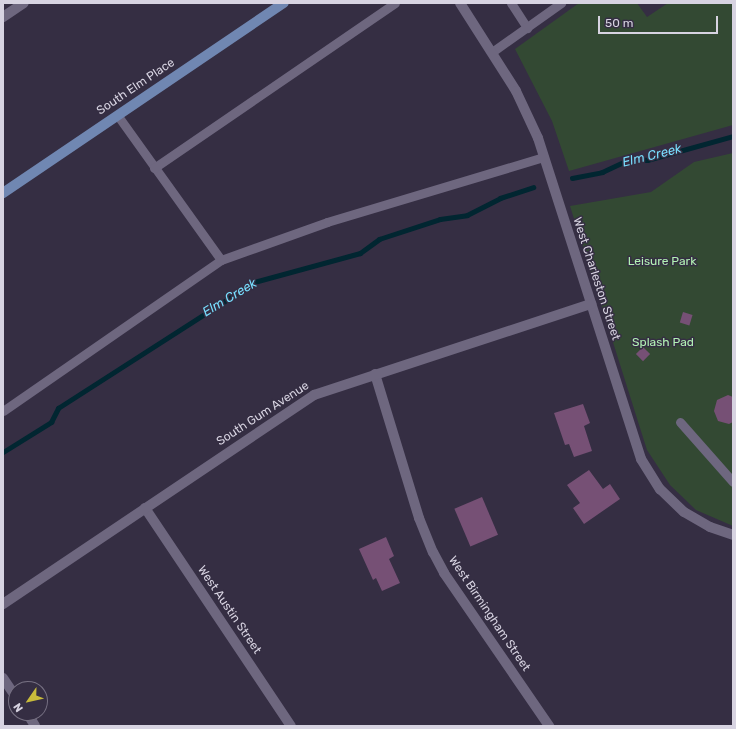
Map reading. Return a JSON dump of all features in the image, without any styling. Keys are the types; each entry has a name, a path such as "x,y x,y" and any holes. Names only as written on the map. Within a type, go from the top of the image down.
{"main road":[{"name":"South Elm Place","path":"3,193 284,3"}],"street":[{"path":"3,17 24,3"},
{"name":"West Charleston Street","path":"460,3 516,90 543,156 632,435 649,474 684,512 710,528 733,535"},
{"name":"South Gum Avenue","path":"3,604 293,407 334,386 591,304"},
{"name":"West Birmingham Street","path":"375,374 419,518 433,552 444,573 549,726"},
{"name":"West Austin Street","path":"145,508 291,726"}],"lane":[{"path":"154,168 395,3"},
{"path":"511,3 527,28"},
{"path":"492,52 561,3"},
{"path":"118,116 220,260"},
{"path":"3,411 220,260 326,222 543,156"},
{"path":"680,422 733,482"}],"green space":[{"path":"579,3 637,3 647,17 668,3 733,3 733,125 569,171 552,121 515,49"},
{"name":"Leisure Park","path":"733,153 733,526 696,510 670,485 647,450 570,206 651,192 694,162"}],"building":[{"path":"683,312 693,315 689,325 680,323"},
{"path":"643,347 650,354 643,361 636,354"},
{"path":"728,395 733,397 733,422 729,424 718,421 714,411 717,400"},
{"path":"583,404 590,423 584,426 592,451 574,457 569,444 565,445 554,413"},
{"path":"589,470 603,489 610,484 620,499 584,524 573,508 580,503 567,485"},
{"path":"482,497 498,535 470,546 454,509"},
{"path":"386,537 394,556 389,559 400,583 382,591 376,578 373,580 359,549"}],"waterway":[{"name":"Elm Creek","path":"572,178 602,172 632,158 647,160 733,136"},
{"name":"Elm Creek","path":"3,452 51,422 58,408 254,282 360,253 379,239 440,219 467,215 500,198 533,187"}],"park label":[{"name":"Splash Pad","path":"663,343"}]}
